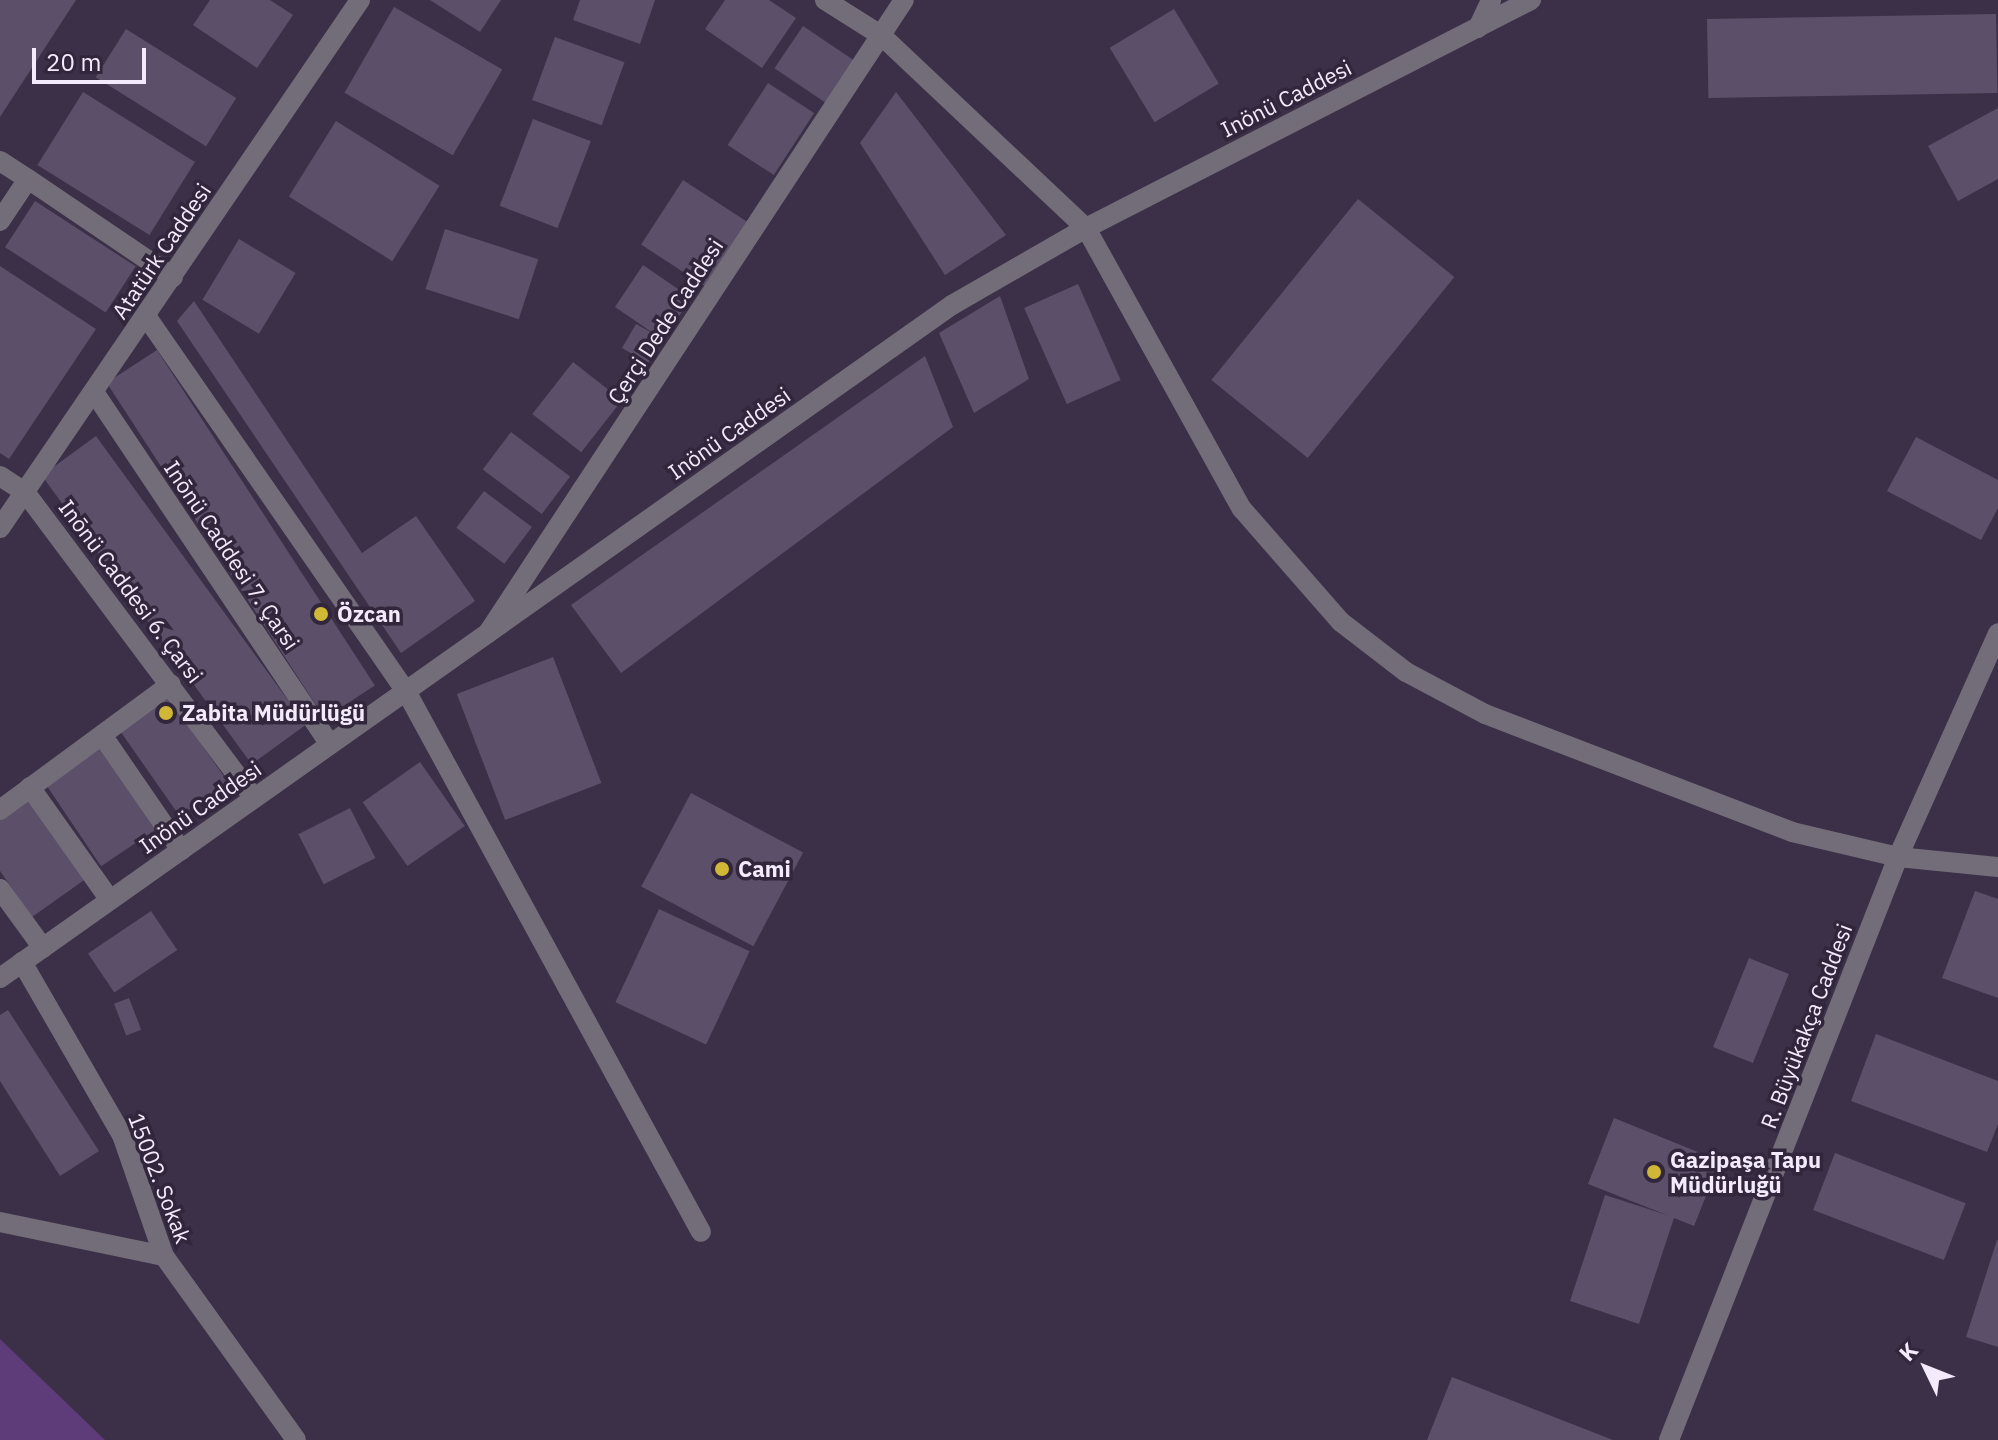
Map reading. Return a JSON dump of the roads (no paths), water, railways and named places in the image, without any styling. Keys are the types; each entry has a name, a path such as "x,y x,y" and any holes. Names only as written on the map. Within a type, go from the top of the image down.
{"street":[{"name":"Atatürk Caddesi","path":"0,528 360,0"},
{"path":"825,0 882,36 1086,228 1242,509 1288,569 1352,631 1406,672 1485,714 1684,795 1898,857 1998,867"},
{"name":"Çerçi Dede Caddesi","path":"488,633 904,0"},
{"path":"1478,28 1491,0"},
{"name":"Inönü Caddesi","path":"0,978 952,305 1086,228 1531,0"},
{"path":"0,161 173,277"},
{"path":"0,221 28,179"},
{"path":"146,316 406,691 701,1232"},
{"name":"Inōnü Caddesi 7. Çarsi","path":"94,392 330,744"},
{"path":"0,476 25,492"},
{"name":"Inōnü Caddesi 6. Çarsi","path":"25,492 254,798"},
{"name":"R. Büyükakça Caddesi","path":"1669,1440 1898,857 1998,633"},
{"path":"0,810 171,684"},
{"path":"102,735 181,850"},
{"path":"30,787 110,900"},
{"path":"0,889 43,948"},
{"name":"15002. Sokak","path":"22,962 122,1135 164,1256 296,1440"},
{"path":"0,1222 164,1256"}],"place":[{"name":"Özcan","path":"321,614"},
{"name":"Zabita Müdürlügü","path":"166,713"},
{"name":"Cami","path":"722,869"},
{"name":"Gazipaşa Tapu Müdürluğü","path":"1654,1172"}]}
